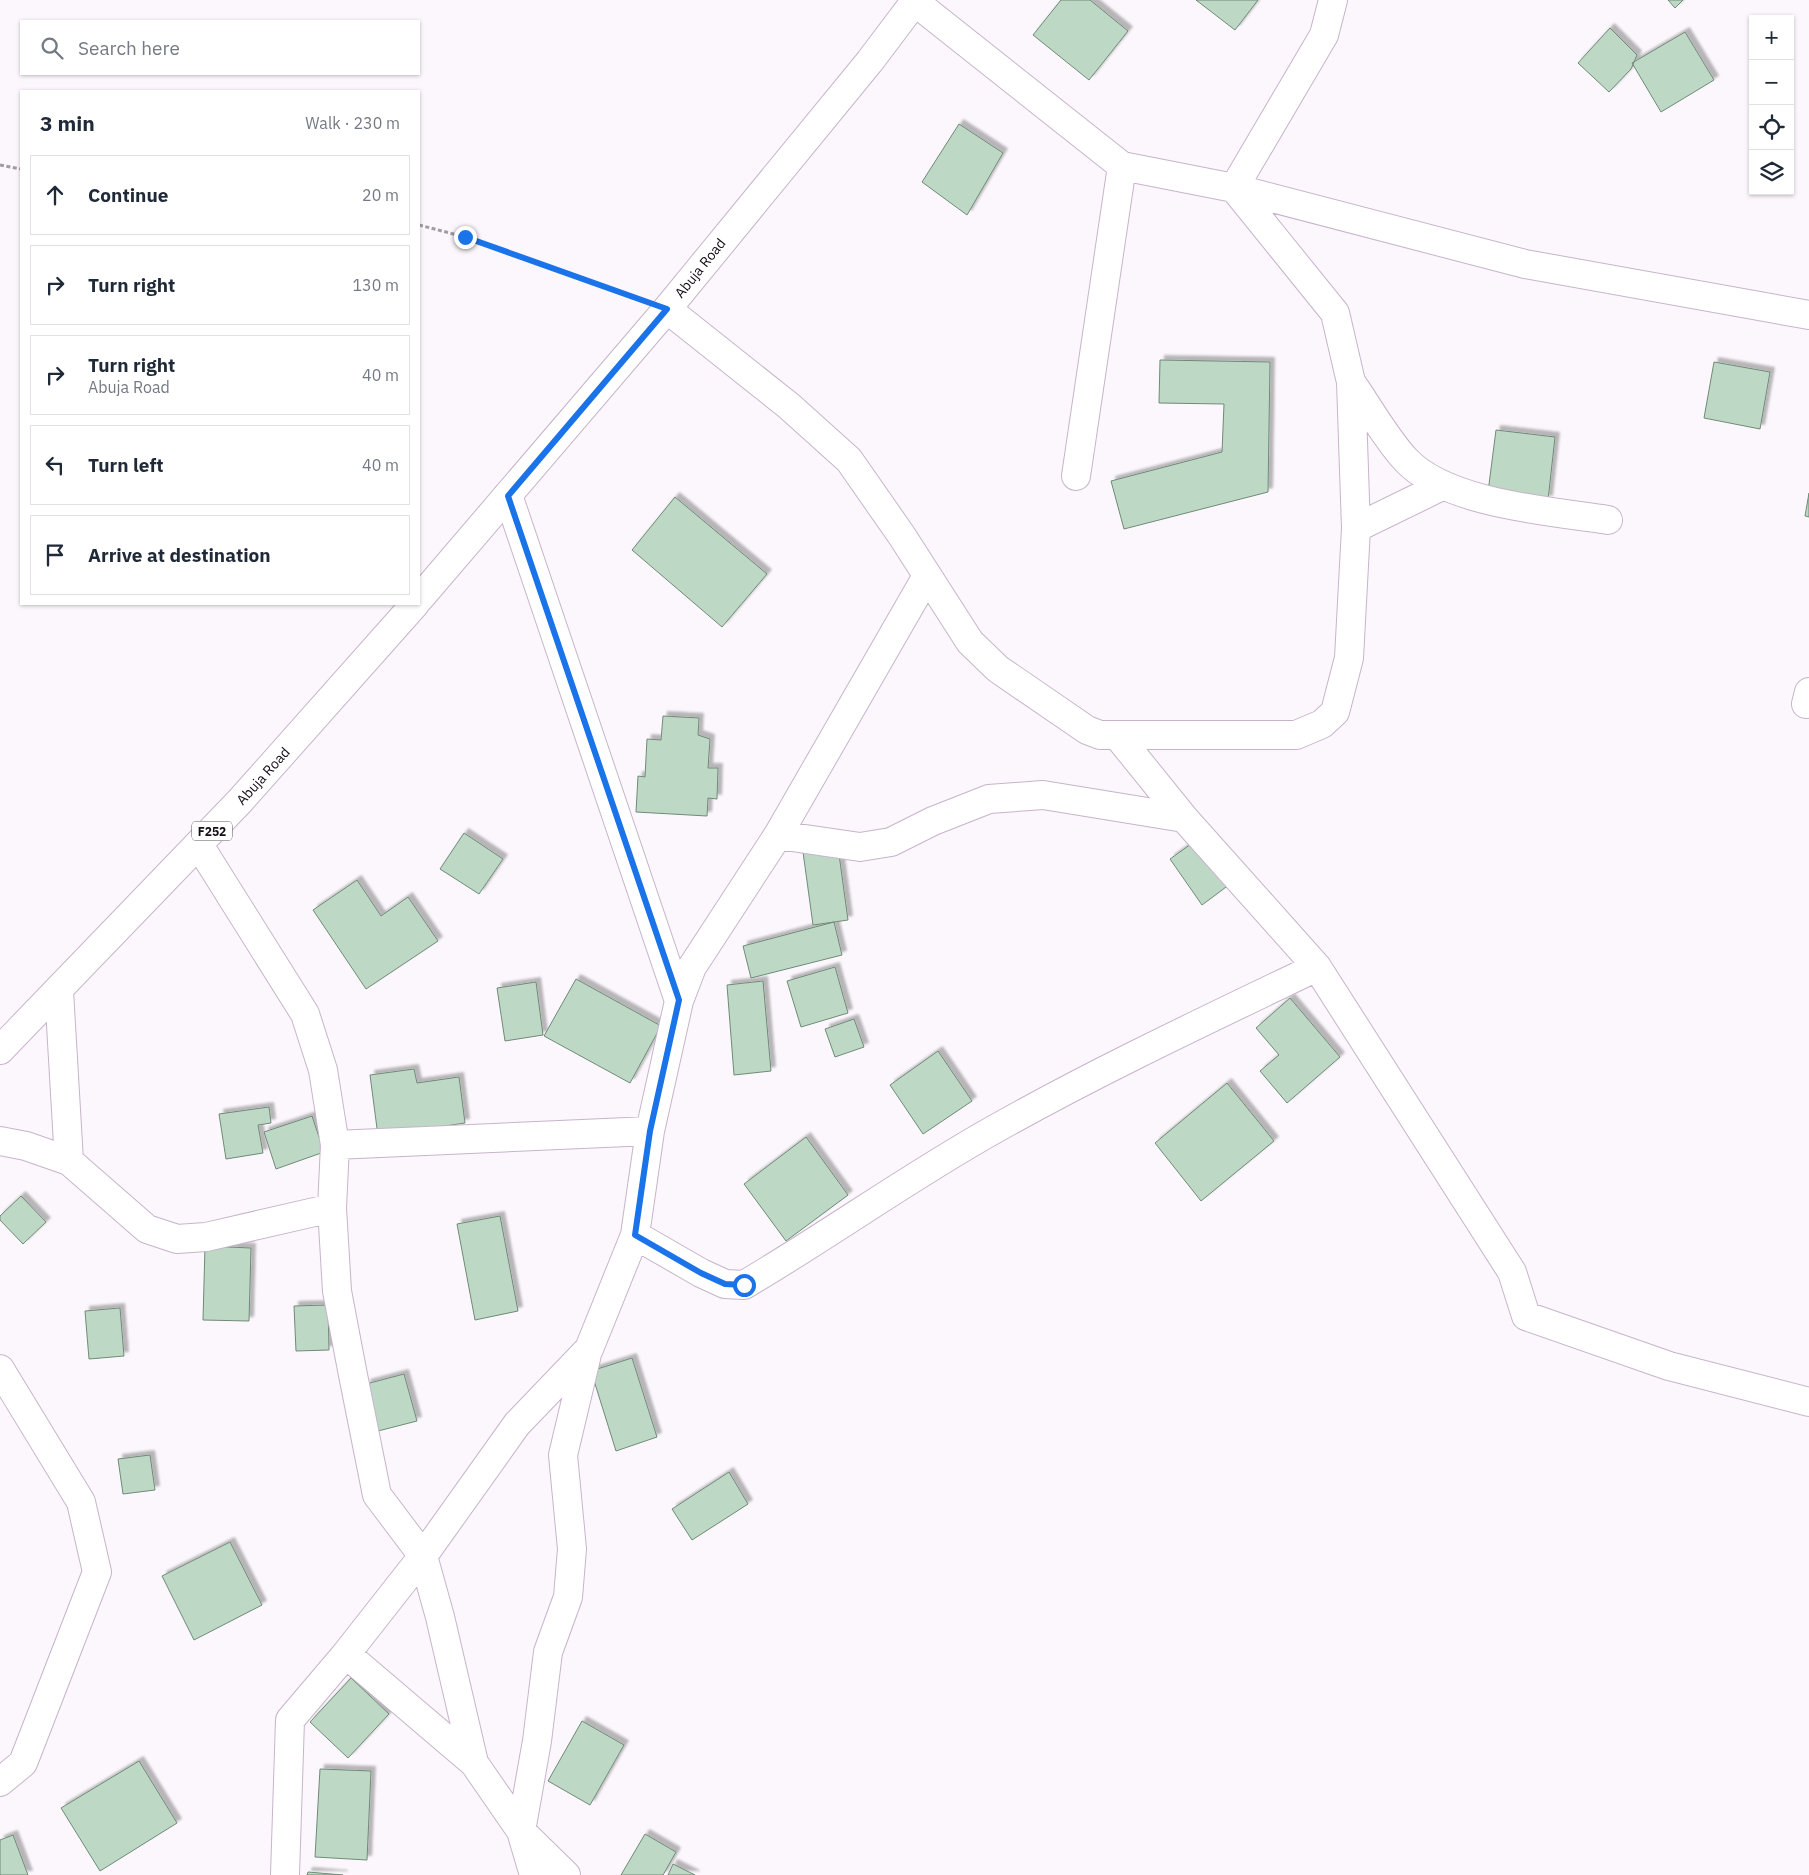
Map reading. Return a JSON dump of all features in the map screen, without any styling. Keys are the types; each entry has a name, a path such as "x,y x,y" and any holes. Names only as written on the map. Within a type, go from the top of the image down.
{"street":[{"path":"1234,188 1324,35 1333,0"},
{"path":"916,1 1122,166 1234,188 1524,264 1809,315"},
{"name":"Abuja Road","path":"420,598 667,309 870,62 916,1"},
{"path":"1076,476 1122,166"},
{"path":"667,309 788,406 849,460 970,642 998,669 1087,730 1100,735 1296,734 1322,724 1336,712 1349,658 1356,528 1351,382 1335,313 1234,188"},
{"path":"1351,382 1406,460 1442,486 1505,504 1608,520"},
{"path":"1356,528 1442,486"},
{"path":"508,496 679,1000"},
{"path":"534,1875 521,1831 537,1741 548,1652 568,1597 572,1549 563,1455 589,1349 635,1235 650,1131 679,1000 692,967 778,835 927,576"},
{"name":"Abuja Road","path":"0,1050 59,991 240,801 413,605"},
{"path":"1118,735 1184,818 1317,967 1512,1272 1526,1316 1669,1366 1809,1402"},
{"path":"778,835 860,847 890,842 933,821 989,799 1043,795 1184,818"},
{"path":"199,845 305,1014 324,1070 335,1145 332,1208 337,1291 377,1494 423,1556 440,1617 474,1763"},
{"path":"635,1235 701,1273 725,1284 744,1285 885,1195 994,1129 1134,1055 1317,967"},
{"path":"59,991 69,1161"},
{"path":"335,1145 650,1131"},
{"path":"0,1141 26,1146 69,1161 147,1229 177,1239 206,1237 332,1208"},
{"path":"285,1875 290,1720 346,1654 423,1556 517,1424 589,1349"},
{"path":"0,1369 81,1502 97,1572 23,1763 0,1782"},
{"path":"346,1654 474,1763 521,1831 566,1875"}],"path":[{"path":"0,165 20,169"},
{"path":"420,225 465,237 667,309"}],"building":[{"path":"1061,0 1090,0 1128,31 1089,80 1033,35"},
{"path":"1196,0 1258,0 1235,30"},
{"path":"1668,0 1683,0 1675,8"},
{"path":"1610,28 1637,55 1631,69 1609,92 1578,63"},
{"path":"1685,32 1714,80 1661,112 1632,63"},
{"path":"959,124 1003,153 967,215 922,182"},
{"path":"1160,360 1270,362 1268,492 1124,529 1111,481 1222,452 1224,404 1159,403"},
{"path":"1714,362 1770,372 1760,429 1704,418"},
{"path":"1496,430 1555,437 1548,500 1488,492"},
{"path":"1809,493 1809,517 1805,516"},
{"path":"675,497 767,574 722,627 632,550"},
{"path":"663,716 699,718 698,735 710,739 708,768 718,768 717,799 708,798 707,816 636,812 638,776 645,777 647,739 661,740"},
{"path":"464,833 503,859 479,894 440,869"},
{"path":"1198,839 1230,884 1202,905 1170,859"},
{"path":"838,847 848,920 813,925 803,852"},
{"path":"357,880 381,916 408,897 438,941 366,989 313,910"},
{"path":"834,922 842,955 751,978 743,946"},
{"path":"835,967 848,1013 801,1027 787,981"},
{"path":"576,979 661,1026 630,1083 544,1036"},
{"path":"763,981 771,1071 734,1075 727,985"},
{"path":"536,982 543,1035 505,1041 497,988"},
{"path":"1290,998 1340,1057 1287,1103 1260,1071 1279,1055 1256,1028"},
{"path":"854,1019 864,1047 835,1057 825,1029"},
{"path":"938,1051 972,1101 923,1134 890,1085"},
{"path":"414,1069 417,1083 459,1077 465,1123 378,1136 370,1075"},
{"path":"1227,1083 1274,1141 1201,1201 1155,1143"},
{"path":"269,1107 271,1123 258,1125 263,1153 226,1159 219,1114"},
{"path":"312,1116 324,1152 276,1169 264,1132"},
{"path":"806,1137 848,1195 786,1241 744,1184"},
{"path":"21,1196 46,1222 23,1244 0,1220 0,1216"},
{"path":"500,1216 518,1311 475,1320 457,1224"},
{"path":"205,1246 251,1248 249,1321 203,1320"},
{"path":"328,1305 329,1350 296,1351 294,1306"},
{"path":"120,1308 124,1356 89,1359 85,1311"},
{"path":"632,1358 657,1437 616,1451 591,1371"},
{"path":"404,1374 417,1421 378,1431 366,1384"},
{"path":"150,1455 155,1490 123,1494 118,1459"},
{"path":"729,1472 748,1504 692,1540 672,1509"},
{"path":"230,1542 262,1605 194,1640 162,1576"},
{"path":"351,1678 389,1714 348,1758 310,1722"},
{"path":"582,1721 624,1745 590,1805 548,1781"},
{"path":"139,1761 177,1823 100,1871 61,1808"},
{"path":"320,1769 371,1771 367,1860 315,1857"},
{"path":"645,1834 676,1852 663,1875 621,1875"},
{"path":"13,1835 28,1875 0,1875 0,1840"},
{"path":"673,1864 695,1875 668,1875"},
{"path":"308,1872 343,1875 307,1875"}],"route":[{"path":"465,237 667,309 508,496 679,1000 650,1131 635,1235 701,1273 725,1284 744,1285"}]}
